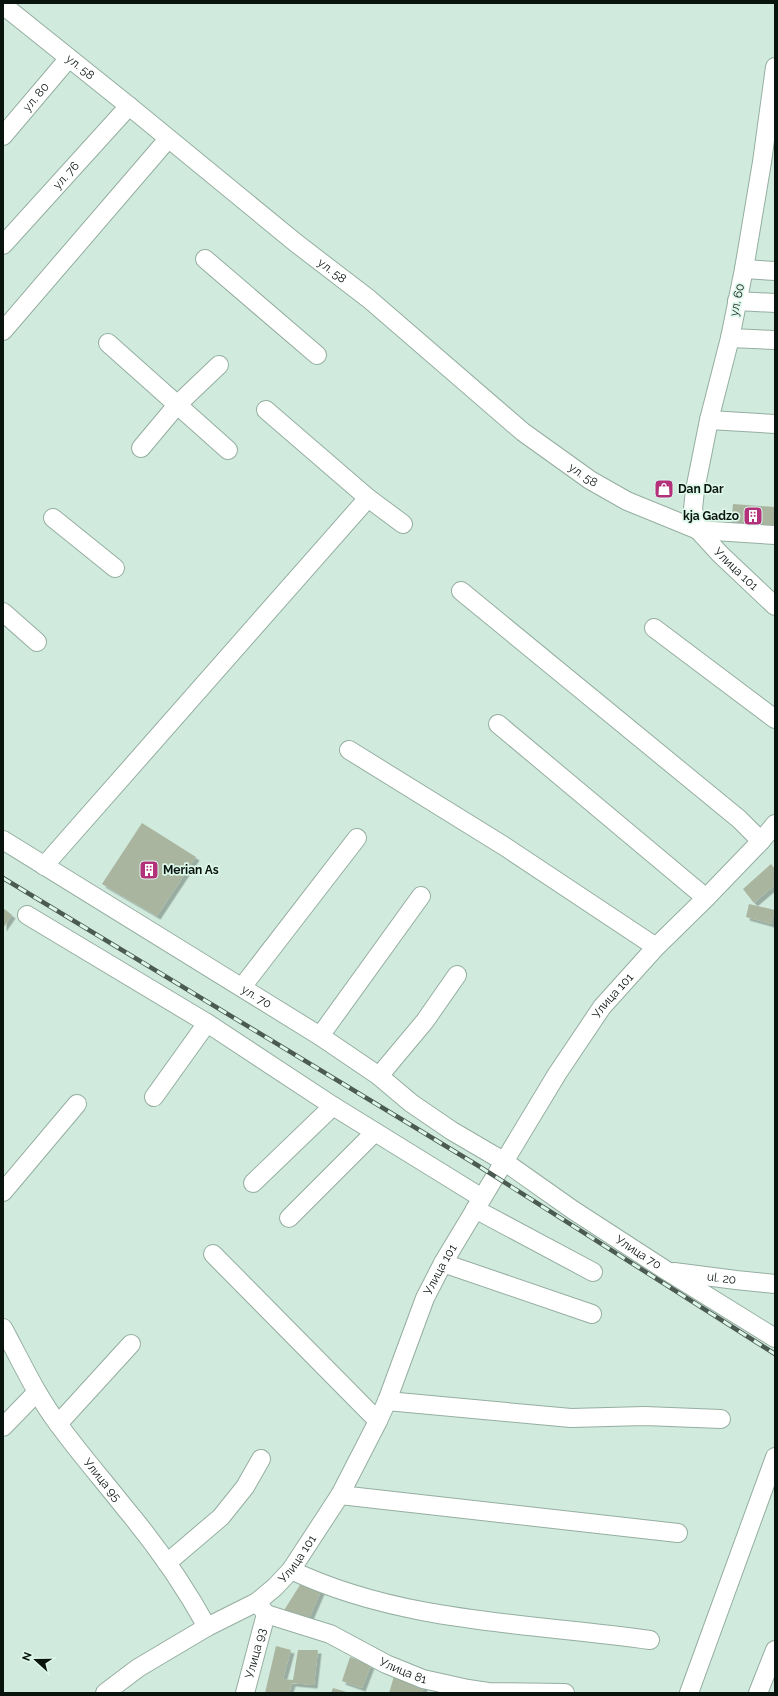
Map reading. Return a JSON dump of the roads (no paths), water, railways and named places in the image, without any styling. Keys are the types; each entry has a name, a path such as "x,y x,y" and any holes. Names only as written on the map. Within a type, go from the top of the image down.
{"street":[{"name":"ул. 58","path":"3,5 296,243 369,299 523,432 608,492 628,502 698,530"},
{"name":"ул. 80","path":"3,136 69,58"},
{"name":"ул. 60","path":"698,530 693,508 709,420 730,338 736,301 744,269 762,162 775,67"},
{"name":"ул. 76","path":"3,245 129,106"},
{"path":"3,331 168,139"},
{"path":"205,259 317,355"},
{"path":"744,269 775,271"},
{"path":"736,301 775,303"},
{"path":"730,338 775,340"},
{"path":"108,343 228,450"},
{"path":"142,448 177,405 219,366"},
{"path":"266,410 368,498 403,524"},
{"path":"709,420 775,424"},
{"path":"44,866 368,498"},
{"path":"53,518 115,568"},
{"path":"698,530 775,535"},
{"name":"Улица 101","path":"698,530 720,554 775,606"},
{"path":"461,591 740,819 761,841"},
{"path":"3,612 37,642"},
{"path":"654,628 775,719"},
{"path":"498,724 706,898"},
{"path":"349,750 504,846 656,947"},
{"name":"Улица 101","path":"105,1693 138,1668 207,1627 262,1608 275,1587 291,1570 340,1495 387,1401 425,1298 442,1263 557,1074 602,1007 656,947 706,898 761,841 775,824"},
{"path":"242,987 357,838"},
{"name":"ул. 70","path":"3,840 320,1036 379,1076 411,1103 452,1131 504,1162"},
{"path":"320,1036 421,896"},
{"path":"27,915 207,1023 375,1132 478,1204 593,1272"},
{"path":"379,1076 425,1021 457,975"},
{"path":"154,1097 207,1023"},
{"path":"3,1192 77,1104"},
{"path":"253,1183 333,1106"},
{"path":"289,1218 375,1132"},
{"name":"Улица 70","path":"504,1162 573,1210 775,1338"},
{"path":"213,1254 378,1421"},
{"path":"442,1263 592,1314"},
{"name":"ul. 20","path":"668,1271 775,1284"},
{"name":"Улица 95","path":"3,1328 37,1392 58,1424 126,1508 167,1563 192,1598 207,1627"},
{"path":"58,1424 131,1344"},
{"path":"3,1427 37,1392"},
{"path":"387,1401 571,1418 645,1416 721,1419"},
{"path":"688,1693 775,1457"},
{"path":"167,1563 221,1517 244,1487 261,1460"},
{"path":"340,1495 678,1533"},
{"path":"291,1570 316,1582 368,1598 448,1616 497,1623 594,1632 650,1640"},
{"name":"Улица 81","path":"262,1608 330,1634 380,1662 423,1679 474,1690 565,1693"},
{"name":"Улица 93","path":"245,1693 262,1608"},
{"path":"758,1693 775,1650"}],"railway":[{"path":"3,878 477,1165 775,1354"}],"place":[{"name":"Dan Dar","path":"664,489"},
{"name":"kja Gadzo","path":"753,516"},
{"name":"Merian As","path":"149,870"}]}
